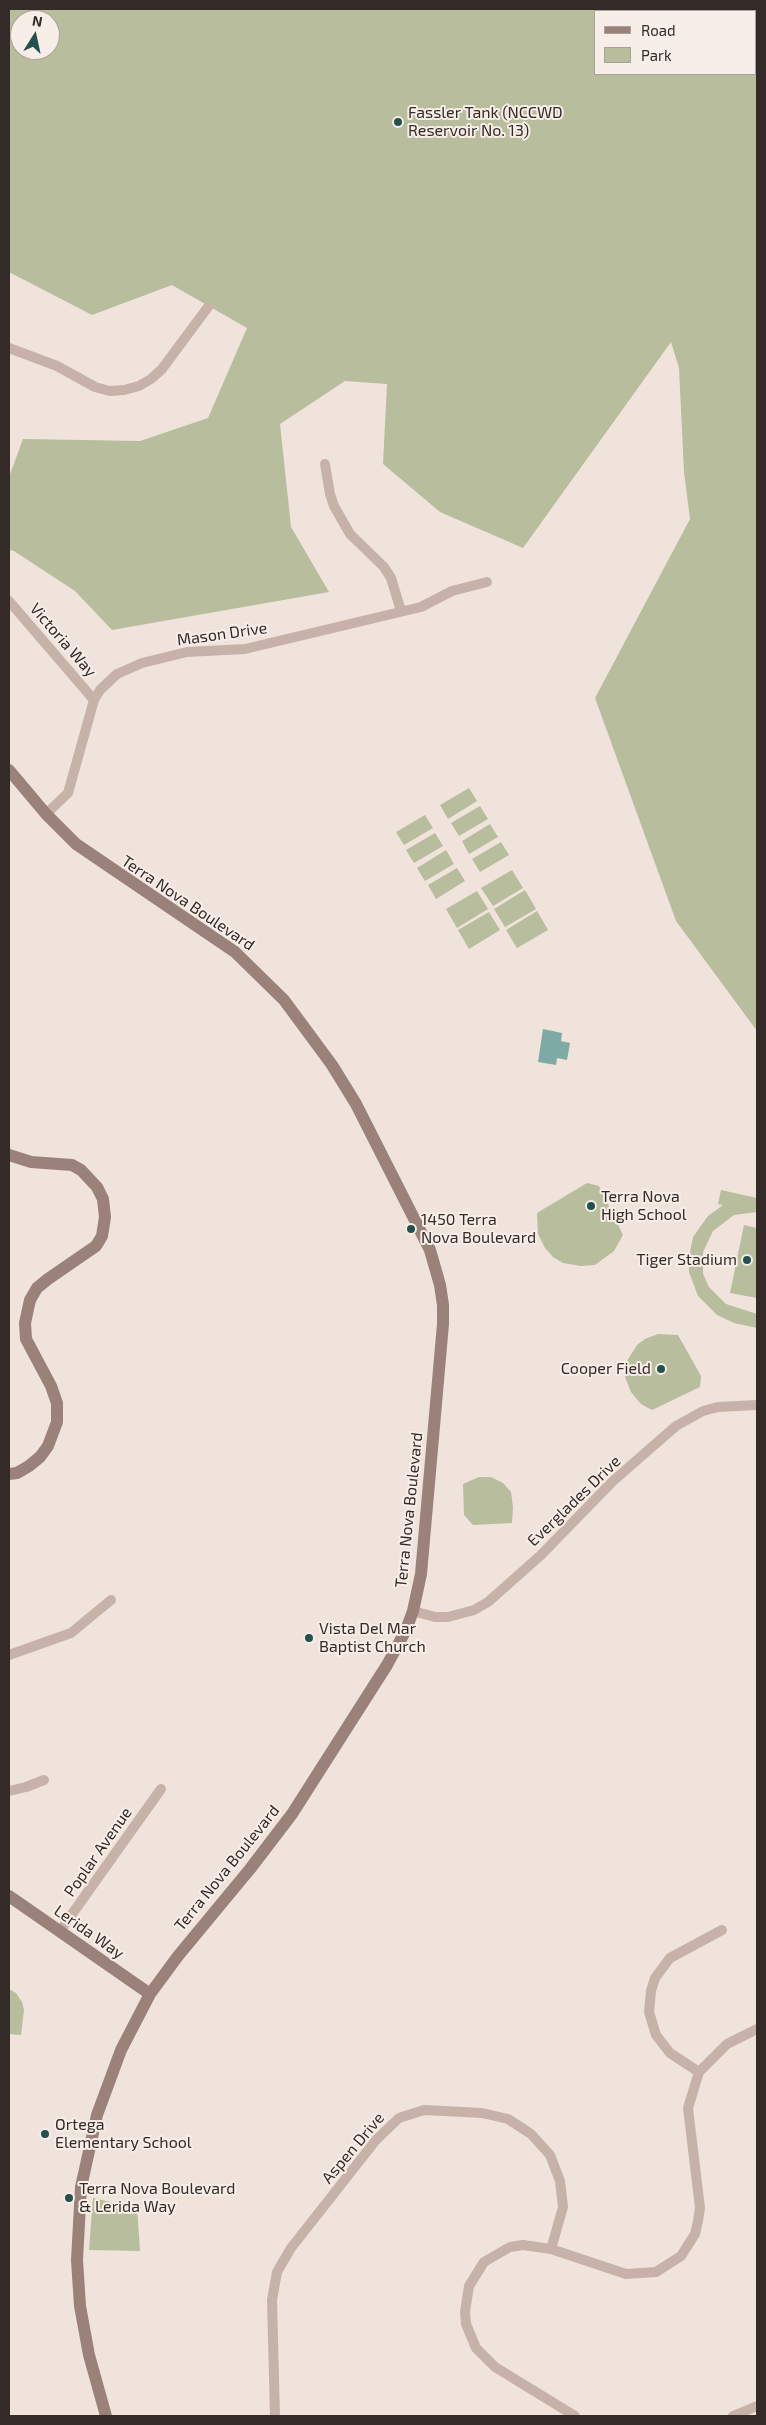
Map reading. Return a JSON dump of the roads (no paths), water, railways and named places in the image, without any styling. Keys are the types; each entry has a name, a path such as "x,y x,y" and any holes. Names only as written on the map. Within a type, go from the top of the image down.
{"street":[{"path":"9,348 57,366 95,387 110,391 124,390 139,386 151,379 162,369 208,307"},
{"path":"325,464 334,506 350,534 384,567 391,578 401,611"},
{"name":"Mason Drive","path":"46,814 63,799 72,785 94,700 100,690 117,674 142,663 200,650 245,649 401,611 431,603 452,591 487,582"},
{"name":"Victoria Way","path":"9,601 94,700"},
{"name":"Terra Nova Boulevard","path":"9,770 46,814 94,858 216,937 268,983 298,1017 345,1084 422,1233 430,1250 440,1285 443,1324 423,1555 413,1611 406,1630 388,1665 302,1800 264,1852 178,1956 150,1994 127,2037 104,2092 86,2155 79,2205 77,2260 80,2306 89,2355 106,2416"},
{"path":"9,1155 31,1162 72,1165 81,1170 97,1187 103,1199 105,1217 102,1236 96,1246 48,1279 38,1288 30,1300 25,1323 26,1339 51,1386 56,1403 57,1422 48,1446 40,1457 30,1466 17,1473 9,1474"},
{"name":"Everglades Drive","path":"413,1611 435,1617 448,1617 474,1610 488,1602 534,1561 613,1482 676,1426 703,1411 718,1407 757,1405"},
{"path":"9,1655 71,1633 111,1600"},
{"path":"9,1791 26,1788 44,1780"},
{"name":"Poplar Avenue","path":"60,1931 161,1789"},
{"name":"Lerida Way","path":"9,1896 150,1994"},
{"path":"699,2072 670,2053 656,2036 649,2012 650,1991 655,1978 670,1958 722,1930"},
{"path":"575,2416 485,2358 476,2348 466,2324 465,2312 469,2286 484,2262 510,2247 530,2245 551,2249 626,2274 656,2272 681,2256 690,2245 700,2208 688,2108 699,2072 727,2044 757,2029"},
{"name":"Aspen Drive","path":"275,2416 272,2300 277,2272 291,2248 385,2129 399,2118 424,2110 482,2112 508,2119 531,2134 550,2155 560,2181 563,2207 551,2249"},
{"path":"733,2416 757,2406"}],"water":[{"path":"543,1029 562,1033 561,1041 570,1043 567,1060 557,1058 556,1065 538,1062"}],"place":[{"name":"Fassler Tank (NCCWD Reservoir No. 13)","path":"398,122"},
{"name":"Terra Nova High School","path":"591,1206"},
{"name":"1450 Terra Nova Boulevard","path":"411,1229"},
{"name":"Tiger Stadium","path":"747,1260"},
{"name":"Cooper Field","path":"661,1369"},
{"name":"Vista Del Mar Baptist Church","path":"309,1638"},
{"name":"Ortega Elementary School","path":"45,2134"},
{"name":"Terra Nova Boulevard & Lerida Way","path":"69,2198"}]}
